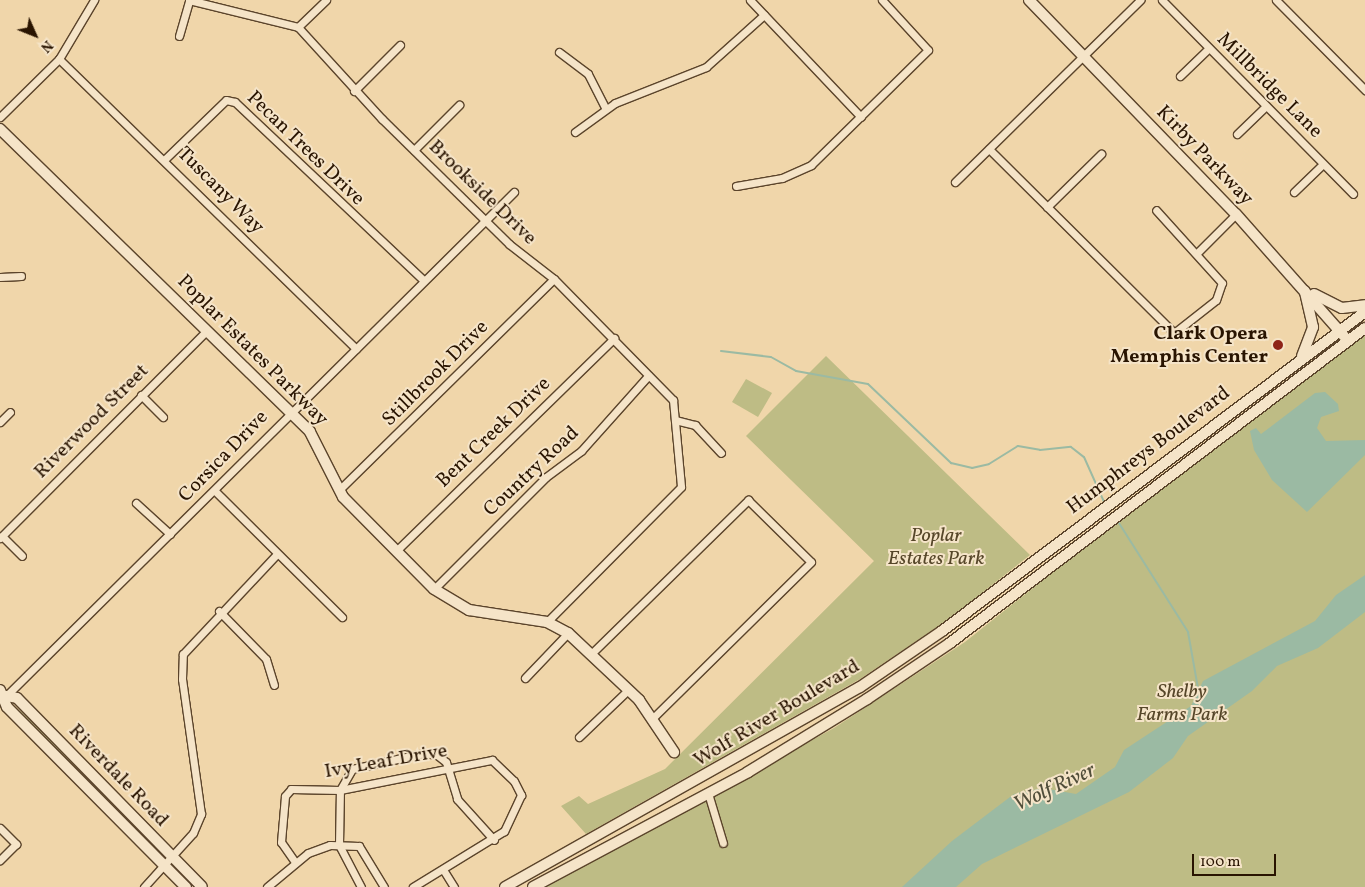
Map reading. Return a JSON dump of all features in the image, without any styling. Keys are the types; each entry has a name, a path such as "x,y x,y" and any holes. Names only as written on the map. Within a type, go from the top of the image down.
{"main road":[{"name":"Kirby Parkway","path":"1028,0 1236,214 1303,286 1348,341"},
{"name":"Poplar Estates Parkway","path":"0,129 290,412 321,447 339,490 434,589 469,610 547,622 568,633 629,689 653,718 674,752"},
{"path":"1303,286 1336,306 1365,305"},
{"path":"1296,363 1310,344 1313,327 1303,286"},
{"name":"Humphreys Boulevard","path":"1051,547 1365,312"},
{"name":"Humphreys Boulevard","path":"1059,559 1365,328"},
{"name":"Wolf River Boulevard","path":"505,887 860,687 1051,547"},
{"name":"Wolf River Boulevard","path":"534,887 708,793 867,699 950,643 1059,559"},
{"name":"Riverdale Road","path":"2,696 16,698 202,887"},
{"name":"Riverdale Road","path":"2,696 7,707 162,865 186,887"}],"street":[{"path":"0,117 59,59 94,0"},
{"path":"179,36 189,0 298,27 326,0"},
{"path":"750,0 861,117"},
{"path":"736,186 804,169 861,117 928,50 882,0"},
{"path":"955,182 1140,0"},
{"name":"Millbridge Lane","path":"1162,0 1353,194"},
{"path":"1276,0 1365,90"},
{"path":"575,132 605,108 706,67 764,15"},
{"name":"Brookside Drive","path":"298,27 354,91 485,221 554,279 673,400 681,488 547,622"},
{"path":"354,91 400,46"},
{"path":"1180,76 1209,48"},
{"path":"559,52 588,74 605,108"},
{"name":"Tuscany Way","path":"59,59 356,349"},
{"name":"Pecan Trees Drive","path":"164,160 226,100 236,102 424,281"},
{"path":"414,150 459,105"},
{"path":"1237,134 1266,106"},
{"path":"989,149 1174,333 1222,291 1221,279 1156,210"},
{"path":"1047,207 1101,154"},
{"path":"1294,192 1323,164"},
{"name":"Corsica Drive","path":"2,696 216,491 290,412 514,192"},
{"path":"1197,252 1236,214"},
{"path":"0,277 21,276"},
{"name":"Stillbrook Drive","path":"339,490 554,279"},
{"name":"Riverwood Street","path":"1,537 207,330"},
{"name":"Bent Creek Drive","path":"396,551 614,338"},
{"name":"Country Road","path":"434,589 546,477 581,451 648,376"},
{"path":"141,395 163,417"},
{"path":"0,422 10,412"},
{"path":"675,420 695,425 721,453"},
{"path":"216,491 342,617"},
{"path":"592,653 748,500 811,562 653,718"},
{"path":"136,503 170,534"},
{"path":"1,537 22,556"},
{"path":"144,887 196,828 202,806 180,664 182,654 219,611 277,554"},
{"path":"219,611 266,659 274,685"},
{"path":"525,678 568,633"},
{"path":"579,737 629,689"},
{"path":"361,887 339,845 340,790 352,769 424,753 438,755 448,768 457,799 494,840 413,887"},
{"name":"Ivy Leaf Drive","path":"295,862 281,842 286,793 294,789 340,790 476,761 492,760 520,792 516,810 494,840"},
{"path":"708,793 723,843"},
{"path":"0,828 16,844 0,860"},
{"path":"267,887 295,862 317,849 339,845 359,846 384,887"},
{"path":"444,870 454,887"}],"green space":[{"name":"Shelby Farms Park","path":"1365,335 1365,887 545,887 834,728 965,642 1132,509"},
{"name":"Poplar Estates Park","path":"826,356 1030,555 949,619 860,679 586,834 561,806 579,796 588,804 665,769 874,561 746,436"},
{"path":"746,379 772,393 758,417 732,402"},
{"path":"10,702 54,741 162,854 10,706"}],"shaded area":[{"path":"1325,392 1338,404 1339,411 1321,417 1317,428 1326,441 1365,440 1365,455 1307,512 1272,480 1254,450 1250,431 1256,428 1261,434 1315,393"},
{"path":"1365,575 1365,612 1318,648 1277,666 1252,691 1188,736 1173,758 1129,792 982,864 956,887 902,887 952,841 1014,794 1043,788 1076,794 1115,767 1124,750 1191,706 1203,681 1315,621 1336,595"}],"waterway":[{"path":"721,351 771,357 796,371 868,384 951,463 972,468 989,464 1018,446 1040,450 1071,447 1084,457 1105,504"},
{"path":"1117,520 1188,632 1198,688"}],"place":[{"name":"Clark Opera Memphis Center","path":"1278,345"}],"water label":[{"name":"Wolf River","path":"1055,788"}]}
